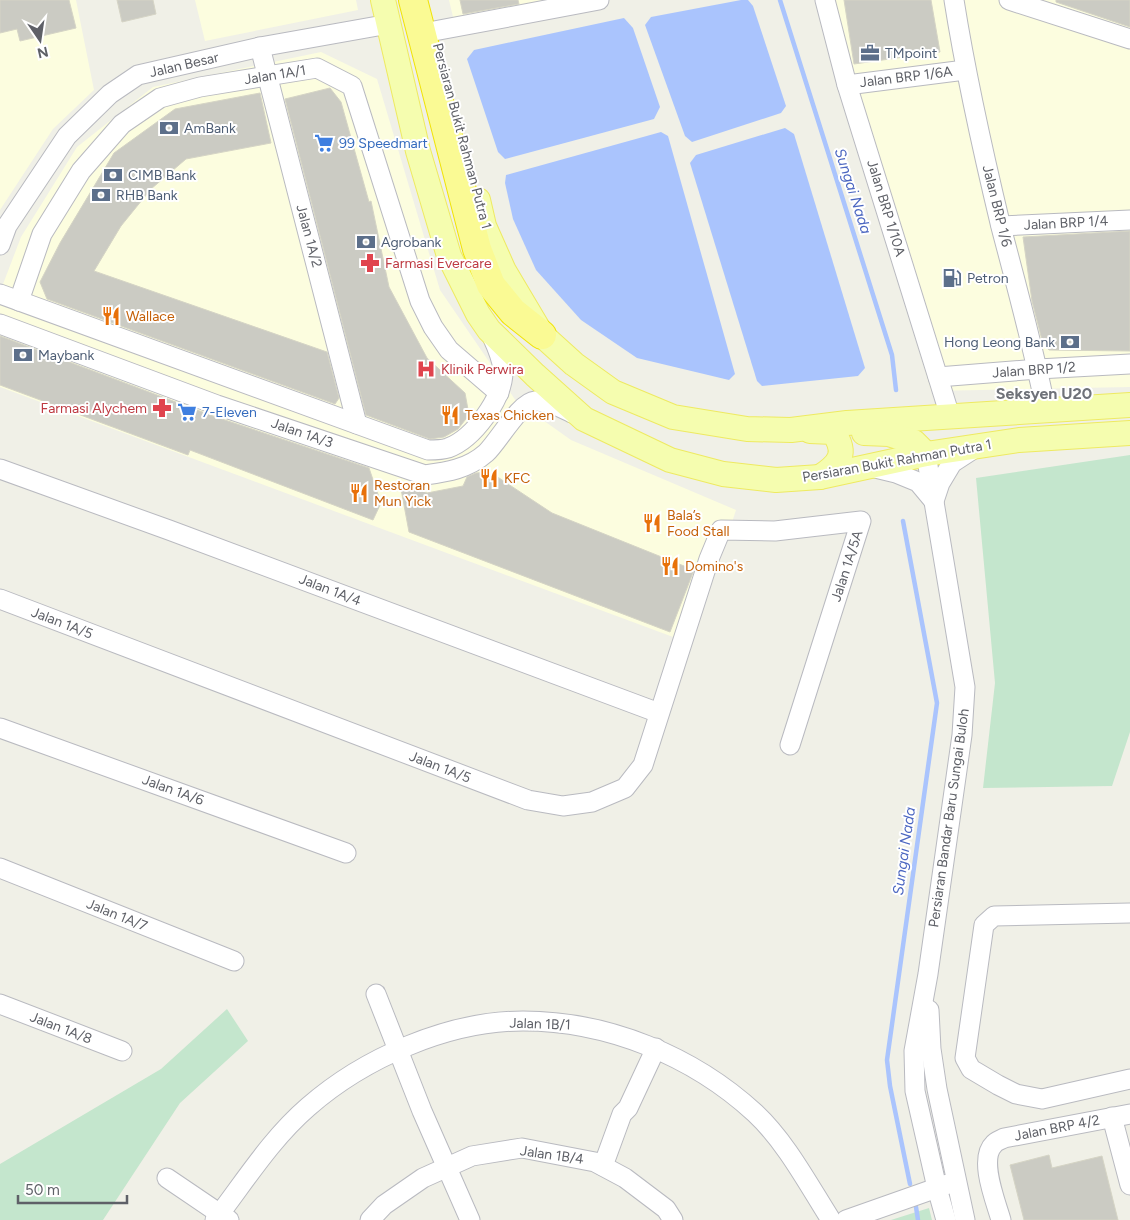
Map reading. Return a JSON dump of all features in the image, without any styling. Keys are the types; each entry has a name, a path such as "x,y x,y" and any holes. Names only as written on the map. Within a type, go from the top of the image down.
{"highway":[{"path":"413,0 476,249 491,284 513,312 542,335"}],"main road":[{"name":"Persiaran Bukit Rahman Putra 1","path":"383,0 418,151 449,256 478,314 489,330 584,419 670,460 723,474 776,480 820,477 926,454 1020,440 1130,433"},
{"name":"Persiaran Bukit Rahman Putra 1","path":"426,0 484,226 504,271 542,335 574,364 613,392 673,418 747,429 791,430 847,423 1130,405"},
{"path":"791,430 889,434 914,442 926,454"},
{"path":"820,477 832,469 839,461 840,446 833,432"}],"street":[{"path":"434,31 599,0"},
{"name":"Jalan BRP 1/10A","path":"825,0 847,85 950,416"},
{"name":"Jalan BRP 1/6","path":"954,0 965,70 1001,226 1038,369 1046,411"},
{"path":"1009,0 1130,39"},
{"name":"Jalan Besar","path":"0,245 7,226 67,136 110,94 138,75 260,48 389,24"},
{"name":"Jalan 1A/2","path":"260,48 357,424"},
{"name":"Jalan 1A/1","path":"18,301 42,234 82,171 122,124 160,98 200,87 317,68 352,86 420,301 433,327 449,350 499,393"},
{"name":"Jalan BRP 1/6A","path":"847,85 965,70"},
{"name":"Jalan BRP 1/4","path":"1001,226 1130,220"},
{"name":"Jalan 1A/3","path":"0,294 428,450 447,448 464,438 481,423 499,393 503,371 500,356 489,330"},
{"name":"Jalan 1A/3","path":"0,324 217,405 425,475 451,472 486,454 521,408 533,401 554,404 584,419"},
{"name":"Jalan BRP 1/2","path":"938,377 1130,364"},
{"path":"481,423 500,437"},
{"path":"934,501 940,484 952,463 978,446"},
{"name":"Persiaran Bandar Baru Sungai Buloh","path":"926,454 965,687 962,735 928,974"},
{"path":"868,466 896,473 918,482 934,501"},
{"name":"Jalan 1A/4","path":"0,469 170,530 658,713"},
{"name":"Jalan 1A/5A","path":"722,530 775,531 861,520 790,745"},
{"name":"Jalan 1A/5","path":"0,599 528,800 563,806 592,802 625,788 643,765 658,713 709,559 722,530"},
{"name":"Jalan 1A/6","path":"0,728 346,853"},
{"name":"Jalan 1A/7","path":"0,868 234,961"},
{"path":"1130,913 994,916 984,925 965,1058 971,1069 998,1085 1016,1094 1042,1099 1130,1080"},
{"path":"928,974 931,1049 965,1220"},
{"path":"928,974 914,1050 915,1091 946,1220"},
{"path":"376,994 422,1111 470,1220"},
{"name":"Jalan 1A/8","path":"0,1004 122,1051"},
{"name":"Jalan 1B/1","path":"222,1218 273,1142 308,1107 348,1076 398,1050 432,1036 476,1026 523,1021 587,1026 656,1048 720,1084 756,1114 788,1152 831,1220"},
{"path":"604,1166 622,1114 628,1108 656,1048"},
{"path":"1121,1116 1130,1185"},
{"name":"Jalan BRP 4/2","path":"1001,1220 986,1163 994,1143 1004,1138 1121,1116"},
{"name":"Jalan 1B/4","path":"370,1220 384,1205 423,1178 446,1167 472,1156 522,1148 595,1162 604,1166 625,1178 666,1209 673,1220"},
{"path":"167,1178 222,1218"},
{"path":"846,1220 956,1181"}],"shaded area":[{"path":"0,0 76,0 94,90 53,129 0,210"},
{"path":"195,0 356,0 358,10 205,41"},
{"path":"449,0 565,0 454,21"},
{"path":"816,0 1130,0 1130,387 931,391"},
{"path":"321,52 377,79 440,290 516,401 571,440 736,510 692,644 0,387 0,292 21,237 77,147 153,87"},
{"path":"1130,455 1130,732 1112,786 983,788 995,683 976,478"},
{"path":"227,1009 248,1041 180,1103 103,1220 0,1220 0,1164 161,1069"},
{"path":"929,1208 932,1220 891,1220"}],"water":[{"path":"748,0 753,6 786,106 781,113 692,142 685,136 645,25 651,17"},
{"path":"624,18 633,28 660,107 654,119 505,159 498,152 467,59 474,50"},
{"path":"785,128 794,134 865,368 858,376 762,386 757,381 690,163 696,155"},
{"path":"661,132 668,136 735,374 729,380 637,358 581,320 536,270 513,219 505,183 506,175"}],"building":[{"path":"0,0 69,0 76,28 20,41 17,29 0,33"},
{"path":"117,0 153,0 156,14 122,22"},
{"path":"460,0 518,0 519,4 463,14"},
{"path":"844,0 931,0 940,52 854,64"},
{"path":"1056,0 1130,0 1130,27 1056,2"},
{"path":"330,88 341,102 369,202 371,201 389,287 427,358 465,393 469,415 458,429 444,437 430,439 366,415 285,99"},
{"path":"260,93 271,143 186,159 151,189 121,226 94,271 327,352 339,398 335,404 47,299 40,282 60,243 114,153 175,109"},
{"path":"1130,231 1130,351 1049,350 1043,344 1032,301 1023,237"},
{"path":"0,336 213,416 369,468 381,503 373,520 190,450 188,455 0,385"},
{"path":"490,472 552,513 694,570 670,632 409,532 401,489 412,486 427,493 463,486 467,477 476,473"},
{"path":"1049,1155 1052,1168 1102,1156 1118,1220 1024,1220 1010,1165"}],"waterway":[{"name":"Sungai Nada","path":"780,0 892,355 896,390"},
{"name":"Sungai Nada","path":"903,521 937,703 887,1060 890,1086 910,1184"},
{"name":"Sungai Nada","path":"916,1207 918,1220"}],"place":[{"name":"TMpoint","path":"870,53"},
{"name":"AmBank","path":"169,128"},
{"name":"99 Speedmart","path":"324,143"},
{"name":"CIMB Bank","path":"113,175"},
{"name":"RHB Bank","path":"101,195"},
{"name":"Agrobank","path":"366,242"},
{"name":"Farmasi Evercare","path":"370,263"},
{"name":"Petron","path":"952,278"},
{"name":"Wallace","path":"111,316"},
{"name":"Hong Leong Bank","path":"1070,342"},
{"name":"Maybank","path":"23,355"},
{"name":"Klinik Perwira","path":"426,369"},
{"name":"Farmasi Alychem","path":"162,408"},
{"name":"7-Eleven","path":"187,412"},
{"name":"Texas Chicken","path":"450,415"},
{"name":"KFC","path":"489,478"},
{"name":"Restoran Mun Yick","path":"359,493"},
{"name":"Bala’s Food Stall","path":"652,523"},
{"name":"Domino's","path":"670,566"}],"district":[{"name":"Seksyen U20","path":"1044,393"}]}
